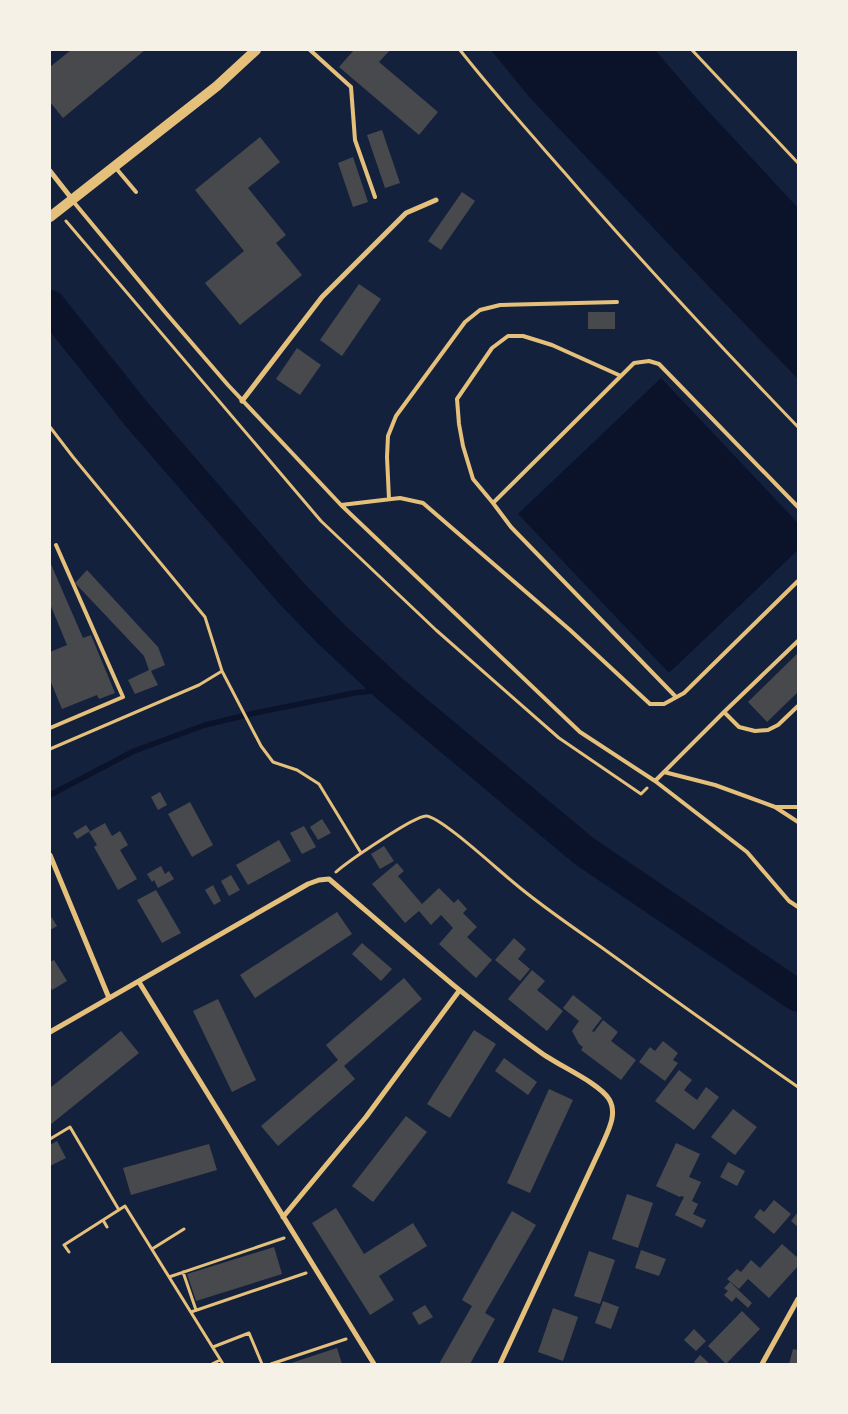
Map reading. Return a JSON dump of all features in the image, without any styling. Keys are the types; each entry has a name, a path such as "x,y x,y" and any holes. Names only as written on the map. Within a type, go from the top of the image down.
{"main road":[{"path":"50,217 217,86 256,50"}],"street":[{"path":"50,172 72,199"},
{"path":"242,401 322,297 406,213 436,200"},
{"path":"50,855 109,998"},
{"path":"50,1032 308,884 328,879 460,991 541,1054 595,1086 609,1099 613,1112 609,1128 500,1364"},
{"path":"139,982 374,1364"},
{"path":"283,1217 366,1117 460,991"},
{"path":"762,1364 798,1299"}],"lane":[{"path":"310,50 351,87 355,140 375,197"},
{"path":"115,167 136,192"},
{"path":"72,199 165,312 242,401 341,505 580,732 655,781 747,852 789,901 798,907"},
{"path":"389,499 388,436 396,416 465,322 480,310 500,305 617,302"},
{"path":"621,376 552,345 522,336 508,336 492,348 457,400 459,424 463,446 473,479 511,528 676,697"},
{"path":"493,503 634,363 649,360 659,364 798,507"},
{"path":"341,505 400,498 423,503 570,630 650,704 664,704 684,693 798,581"},
{"path":"50,728 123,697 56,545"},
{"path":"655,781 798,641"},
{"path":"724,712 739,727 755,731 768,730 778,726 798,706"},
{"path":"664,772 715,785 775,807 798,822"},
{"path":"775,807 798,807"}],"path":[{"path":"460,50 601,215 724,350 798,427"},
{"path":"692,50 798,163"},
{"path":"50,427 205,618 226,682 261,746 273,762 297,770 318,784 361,853"},
{"path":"50,749 199,685 222,672"},
{"path":"328,879 342,866 415,819 426,816 436,819 521,889 670,998 798,1087"},
{"path":"50,1139 70,1128 119,1210"},
{"path":"69,1252 64,1245 125,1206 223,1364"},
{"path":"103,1220 107,1227"},
{"path":"152,1249 184,1229"},
{"path":"169,1277 294,1235"},
{"path":"191,1312 316,1270"},
{"path":"184,1272 196,1310"},
{"path":"213,1347 249,1332 262,1364"},
{"path":"271,1364 356,1336"},
{"path":"212,1364 220,1360"}],"water":[{"path":"491,50 655,50 698,100 798,208 798,379 530,98"},
{"path":"661,378 798,523 798,550 669,673 518,514"}],"building":[{"path":"71,50 145,50 63,118 50,102 50,67"},
{"path":"354,50 390,50 379,62 438,112 419,135 339,67"},
{"path":"382,130 400,183 385,188 367,135"},
{"path":"260,137 280,162 248,188 286,235 276,243 302,275 240,325 205,283 244,251 195,190"},
{"path":"353,157 368,202 353,207 338,163"},
{"path":"462,192 475,201 441,250 428,241"},
{"path":"359,284 381,299 342,356 320,340"},
{"path":"588,312 615,312 615,329 588,329"},
{"path":"297,348 321,365 300,395 276,379"},
{"path":"50,562 83,638 91,635 115,693 99,699 97,695 62,709 50,680 50,652 67,645 50,604"},
{"path":"87,570 158,647 165,665 151,671 158,685 135,694 128,680 149,670 144,656 75,583"},
{"path":"798,653 798,692 767,722 748,702"},
{"path":"160,792 167,805 158,810 151,797"},
{"path":"190,802 213,845 192,857 168,814"},
{"path":"322,819 331,833 318,840 310,827"},
{"path":"105,823 112,836 120,831 128,845 120,850 137,879 118,890 94,847 97,845 89,832"},
{"path":"86,825 90,831 77,839 73,833"},
{"path":"304,826 316,847 302,854 290,833"},
{"path":"279,840 291,861 248,885 236,865"},
{"path":"384,846 394,861 380,869 371,854"},
{"path":"397,863 404,871 398,876 422,904 439,888 454,903 458,899 467,909 463,913 477,927 467,937 492,960 476,978 439,944 453,928 441,915 431,925 419,911 405,923 372,884"},
{"path":"161,866 165,874 169,871 174,879 158,888 154,880 152,882 147,874"},
{"path":"231,875 240,890 229,896 221,881"},
{"path":"213,885 221,901 214,905 205,890"},
{"path":"156,890 181,933 162,943 137,900"},
{"path":"337,912 352,934 255,998 240,975"},
{"path":"50,915 57,926 50,930"},
{"path":"514,938 526,949 518,959 530,969 520,981 495,960"},
{"path":"362,943 392,969 381,981 352,954"},
{"path":"54,960 67,981 52,990 50,986 50,962"},
{"path":"532,970 545,981 537,990 563,1011 547,1031 508,999"},
{"path":"404,978 422,999 344,1066 355,1079 278,1146 261,1126 338,1060 326,1045"},
{"path":"573,995 602,1018 592,1031 594,1032 603,1020 618,1032 611,1041 636,1060 621,1080 581,1050 583,1047 579,1044 572,1031 579,1021 563,1008"},
{"path":"218,999 256,1080 232,1092 193,1011"},
{"path":"474,1030 496,1044 450,1118 427,1104"},
{"path":"121,1031 139,1053 50,1125 50,1088"},
{"path":"663,1041 678,1053 673,1060 678,1063 665,1081 639,1062 650,1047 655,1051"},
{"path":"504,1058 537,1082 528,1095 495,1071"},
{"path":"679,1070 692,1080 684,1090 697,1100 706,1087 719,1097 694,1130 655,1101"},
{"path":"549,1089 573,1100 530,1193 507,1183"},
{"path":"733,1109 757,1127 735,1155 711,1137"},
{"path":"406,1116 427,1132 373,1202 352,1186"},
{"path":"57,1141 66,1158 50,1166 50,1145"},
{"path":"676,1143 700,1154 689,1177 701,1182 692,1201 698,1204 693,1214 706,1220 702,1228 675,1215 684,1197 656,1186"},
{"path":"209,1144 217,1170 131,1195 123,1168"},
{"path":"728,1162 745,1171 737,1186 720,1177"},
{"path":"627,1194 653,1203 638,1248 612,1239"},
{"path":"774,1200 791,1214 774,1234 754,1217 760,1209 764,1212"},
{"path":"336,1208 364,1254 413,1223 427,1246 379,1276 394,1300 370,1315 312,1223"},
{"path":"512,1211 536,1225 485,1313 495,1319 470,1364 439,1364 472,1306 462,1300"},
{"path":"798,1212 798,1227 791,1221"},
{"path":"782,1244 798,1258 798,1266 769,1298 748,1279 739,1289 727,1279 737,1269 741,1272 751,1260 760,1268"},
{"path":"274,1247 282,1274 196,1301 187,1274"},
{"path":"641,1250 666,1259 659,1276 635,1268"},
{"path":"589,1251 615,1260 600,1304 574,1296"},
{"path":"730,1282 752,1303 748,1308 736,1297 732,1302 724,1295 728,1291 724,1288"},
{"path":"603,1301 619,1307 611,1329 595,1323"},
{"path":"425,1305 433,1317 419,1325 412,1313"},
{"path":"553,1308 578,1317 563,1361 538,1352"},
{"path":"742,1311 760,1329 726,1364 708,1346"},
{"path":"694,1329 706,1341 696,1351 684,1340"},
{"path":"337,1348 342,1364 288,1364"},
{"path":"793,1349 798,1350 798,1364 789,1364"},
{"path":"700,1355 710,1364 697,1364 694,1362"}],"waterway":[{"path":"50,306 138,416 292,594 331,634 390,689 584,851 798,996"},
{"path":"50,795 134,751 205,725 354,693 390,689"}]}
